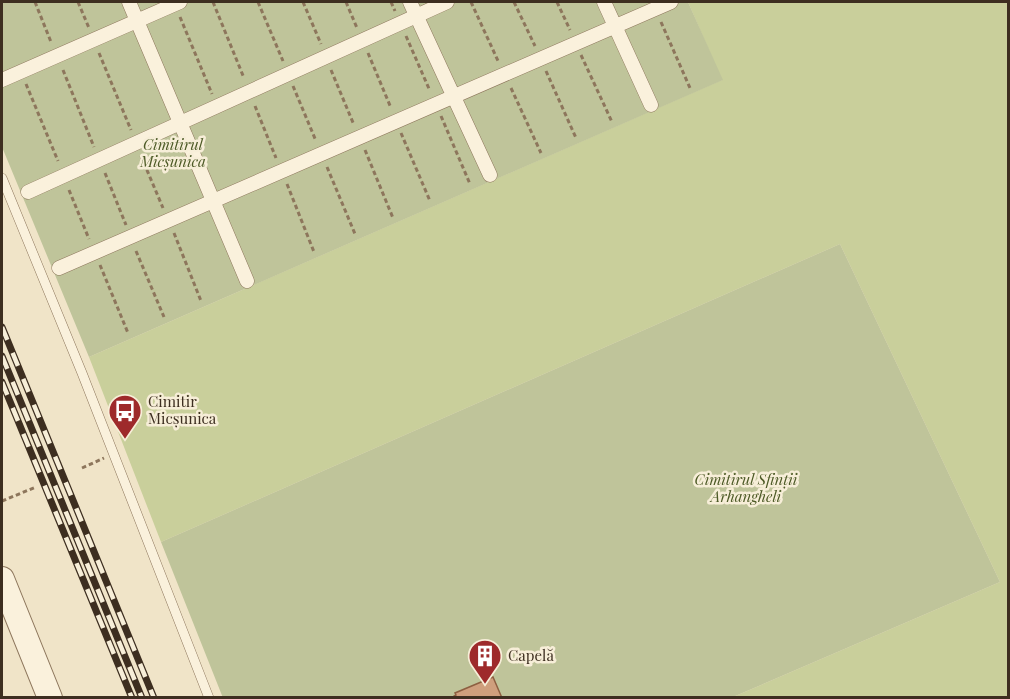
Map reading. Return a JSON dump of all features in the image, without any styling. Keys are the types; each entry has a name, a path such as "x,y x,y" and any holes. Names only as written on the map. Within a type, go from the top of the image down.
{"street":[{"path":"129,2 247,281"},
{"path":"410,2 490,176"},
{"path":"28,192 447,2"},
{"path":"604,2 651,105"},
{"path":"59,268 671,2"},
{"path":"2,80 177,3"},
{"path":"2,579 50,698"}],"lane":[{"path":"2,178 209,698"}],"path":[{"path":"213,2 314,252"},
{"path":"258,2 355,234"},
{"path":"303,2 393,218"},
{"path":"346,2 430,201"},
{"path":"557,2 612,122"},
{"path":"177,3 217,106"},
{"path":"655,9 690,88"},
{"path":"21,72 128,333"},
{"path":"82,468 113,453"},
{"path":"2,501 36,487"}],"green space":[{"name":"Cimitirul Micșunica","path":"2,2 688,2 723,80 89,357 2,147"},
{"path":"688,2 1008,2 1008,697 733,697 1000,582 840,244 161,542 89,357 722,80"},
{"name":"Cimitirul Sfinții Arhangheli","path":"840,244 1000,582 733,697 223,698 161,542"}],"building":[{"name":"Capelă","path":"493,677 502,698 451,698 456,695 455,693"}],"railway":[{"path":"2,327 154,698"},
{"path":"2,356 142,698"},
{"path":"2,382 132,698"}],"place":[{"name":"Cimitir Micșunica","path":"125,440"},
{"name":"Capelă","path":"485,685"}]}
